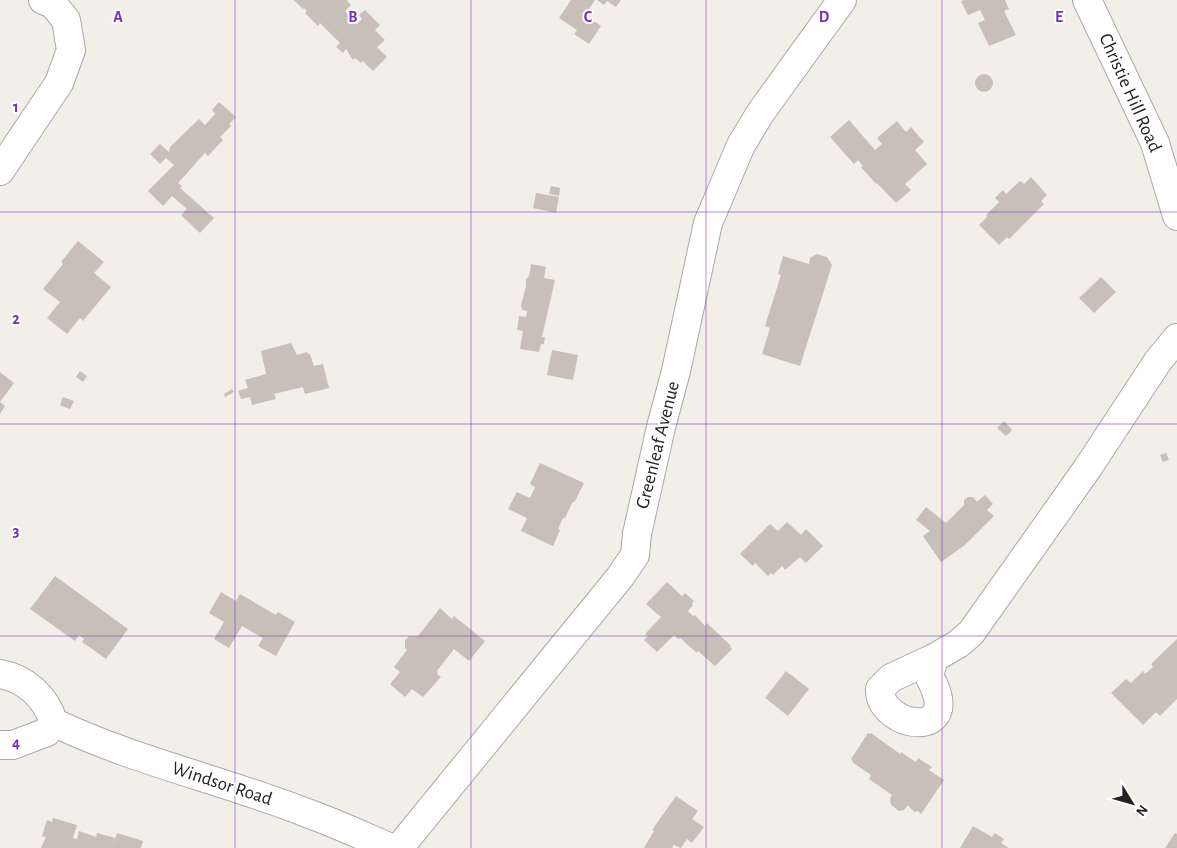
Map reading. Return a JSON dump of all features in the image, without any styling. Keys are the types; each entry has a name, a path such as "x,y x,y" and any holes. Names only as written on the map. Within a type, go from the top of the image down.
{"street":[{"path":"0,171 59,83 71,50 66,20 53,4 43,0"},
{"name":"Greenleaf Avenue","path":"399,848 614,585 635,555 637,534 676,371 708,223 741,145 756,120 842,0"},
{"name":"Christie Hill Road","path":"1087,0 1155,143 1177,216"},
{"path":"934,658 958,644 971,633 1087,469 1158,362 1177,338"},
{"path":"0,674 21,681 34,691 45,702 53,722 47,732 13,745 0,745"},
{"name":"Windsor Road","path":"53,722 123,751 306,812 391,848"}],"building":[{"path":"294,0 348,0 351,5 345,11 357,24 362,19 359,15 365,10 380,25 375,30 385,40 377,47 387,57 373,71 363,61 361,63 355,58 353,60 346,49 343,53 336,47 340,43 320,23 318,26 305,13 307,11"},
{"path":"571,0 595,0 585,15 601,26 589,44 574,34 577,30 559,18"},
{"path":"597,0 621,0 616,7 607,1 604,5"},
{"path":"1005,0 1009,9 1004,11 1016,35 989,46 978,23 985,20 980,10 968,15 961,1"},
{"path":"984,74 990,77 993,83 990,89 984,92 978,89 975,83 978,77"},
{"path":"219,102 236,117 229,124 231,126 220,137 223,140 208,156 205,153 178,183 182,186 180,188 214,218 200,233 181,215 187,209 172,196 163,206 148,191 174,165 166,158 160,164 150,154 160,144 169,152 170,147 199,119 205,125 215,114 212,110"},
{"path":"849,120 875,150 882,144 877,138 897,121 906,132 911,127 924,142 915,150 927,164 905,184 911,190 896,203 876,184 861,167 863,166 858,160 854,164 830,137"},
{"path":"1031,177 1047,195 1041,201 1044,204 1009,239 1007,237 999,245 979,225 999,202 995,198 1003,190 1006,194 1020,181 1024,184"},
{"path":"551,186 560,188 559,196 549,194"},
{"path":"536,193 559,197 556,213 533,208"},
{"path":"78,241 104,262 94,273 111,287 83,321 80,318 67,334 47,318 60,302 43,289"},
{"path":"817,254 827,257 832,265 800,366 762,354 770,328 765,326 781,275 778,274 783,256 809,264 810,258"},
{"path":"531,264 546,267 544,278 555,280 542,337 545,337 544,344 541,344 539,352 520,349 523,331 517,330 519,316 526,317 527,311 522,310 521,305"},
{"path":"1101,277 1116,292 1094,313 1079,298"},
{"path":"291,343 297,355 307,352 310,354 314,366 323,364 329,388 305,394 303,387 274,394 276,399 252,405 250,397 241,399 238,391 248,388 245,380 266,374 261,351"},
{"path":"552,350 578,355 573,380 547,375"},
{"path":"80,371 87,376 83,382 76,377"},
{"path":"0,372 14,383 0,402"},
{"path":"232,389 234,392 225,397 224,394"},
{"path":"63,397 74,401 70,409 60,405"},
{"path":"0,402 5,406 0,414"},
{"path":"1004,421 1012,430 1006,436 997,428"},
{"path":"1166,453 1169,460 1163,462 1160,455"},
{"path":"540,463 584,483 565,518 563,518 553,546 521,531 527,518 508,509 517,492 530,498 535,487 530,484"},
{"path":"985,495 993,504 987,510 994,516 965,545 941,562 923,536 930,531 916,520 926,507 946,523 964,505 964,500 968,497 973,497 977,502"},
{"path":"787,522 801,535 806,529 823,546 806,563 800,557 785,570 782,566 773,575 771,573 768,576 755,563 753,566 740,554 770,524 778,531"},
{"path":"55,576 128,629 106,659 82,642 84,639 79,635 75,641 30,609"},
{"path":"667,582 682,596 685,593 694,601 688,611 693,616 695,615 705,626 707,623 731,646 732,649 715,666 698,651 697,653 674,635 657,652 644,640 648,636 645,634 661,617 646,604"},
{"path":"221,592 236,601 240,594 276,615 278,612 295,622 276,656 258,646 263,638 242,626 229,648 214,639 224,622 209,613"},
{"path":"440,608 452,619 454,616 485,641 469,661 454,649 437,671 437,674 441,677 423,697 412,689 405,697 390,684 400,672 394,667 407,650 405,648 405,641 409,636 418,636"},
{"path":"1177,639 1177,699 1160,716 1156,712 1143,725 1111,693 1126,679 1131,683 1143,671 1145,674 1153,667 1151,664"},
{"path":"786,671 809,689 788,716 765,698"},
{"path":"868,733 871,733 900,754 901,752 916,762 918,758 932,767 929,770 944,780 921,814 918,811 914,812 908,805 904,810 899,811 891,805 890,799 892,795 869,779 871,775 852,762 851,759"},
{"path":"676,796 698,811 692,819 704,827 692,843 687,839 681,848 674,845 672,848 644,848 654,831 652,830"},
{"path":"53,818 77,825 73,838 77,839 79,831 96,837 97,833 115,838 113,846 117,833 143,841 141,848 41,848 46,837 42,836 47,820 52,822"},
{"path":"973,826 992,837 995,833 1004,839 1001,843 1009,848 960,848"},
{"path":"1175,833 1177,834 1177,848 1165,848"}]}
